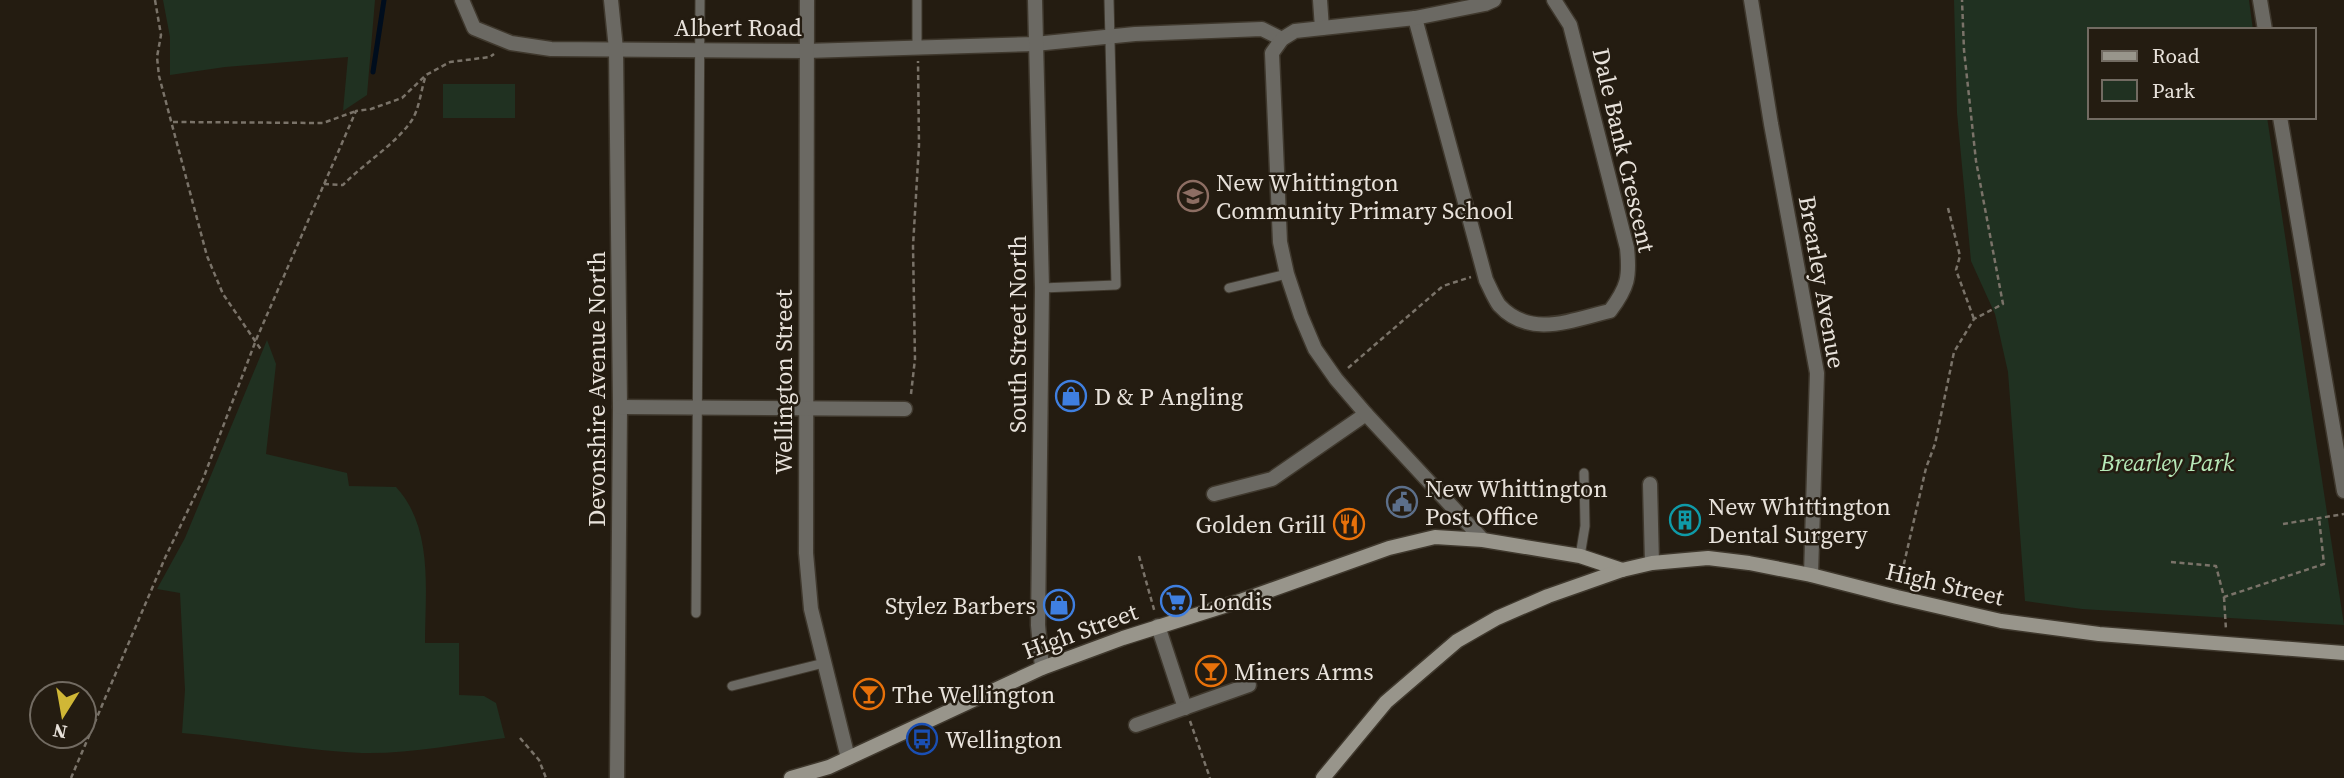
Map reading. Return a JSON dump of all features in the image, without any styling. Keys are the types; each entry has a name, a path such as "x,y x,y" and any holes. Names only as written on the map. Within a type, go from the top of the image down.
{"main road":[{"name":"High Street","path":"791,778 830,773 848,758 1042,668 1388,548 1435,537 1482,540 1580,556 1622,570 1652,563 1708,558 1811,575 2013,622 2099,634 2344,653"},
{"path":"1323,778 1386,702 1457,641 1510,612 1622,570"}],"street":[{"name":"Albert Road","path":"462,0 474,28 511,43 551,48 806,51 1035,44 1135,34 1262,29 1282,39"},
{"name":"Devonshire Avenue North","path":"611,0 616,49 620,407 617,778"},
{"name":"Wellington Street","path":"807,0 806,552 811,609 848,758"},
{"name":"South Street North","path":"1035,0 1042,288 1038,625 1042,668"},
{"path":"1320,0 1322,28"},
{"path":"1482,540 1366,414 1315,349 1287,274 1280,242 1272,53 1282,39 1295,31 1415,18 1494,0"},
{"name":"Dale Bank Crescent","path":"1415,18 1484,273 1499,304 1521,322 1547,326 1609,311 1623,293 1629,275 1627,248 1570,24 1554,0"},
{"path":"2260,0 2265,28"},
{"name":"Brearley Avenue","path":"1753,1 1771,124 1817,373 1811,575"},
{"path":"2280,119 2344,491"},
{"path":"620,407 905,409"},
{"path":"1214,494 1272,479 1366,414"},
{"path":"1650,484 1652,563"},
{"path":"1158,626 1185,708"},
{"path":"1136,725 1249,685"}],"lane":[{"path":"696,613 700,0"},
{"path":"917,0 917,48"},
{"path":"1042,288 1116,285 1109,0"},
{"path":"1229,288 1287,274"},
{"path":"1580,556 1585,526 1584,473"},
{"path":"732,686 824,663"}],"path":[{"path":"155,0 160,35 157,57 159,76 207,257 223,294 262,351"},
{"path":"1897,597 1926,468 1935,444 1954,352 1974,319 2003,304 1976,161 1964,50 1962,0"},
{"path":"172,122 323,123 402,98 426,75 450,62 490,57 511,43"},
{"path":"905,409 913,389 915,359 913,246 919,145 917,48"},
{"path":"324,184 344,185 360,167 401,134 414,118 426,75"},
{"path":"71,778 165,558 203,479 256,340 356,111"},
{"path":"1948,208 1960,256 1956,270 1974,319"},
{"path":"1336,379 1443,286 1484,273"},
{"path":"2283,523 2344,514"},
{"path":"2224,597 2324,564 2319,518"},
{"path":"1139,556 1158,626"},
{"path":"2171,562 2216,566 2224,597 2227,644"},
{"path":"1185,708 1210,778"},
{"path":"520,738 539,760 546,778"}],"green space":[{"path":"163,0 375,0 367,95 343,111 348,57 225,67 170,75 170,37"},
{"name":"Brearley Park","path":"1954,0 2249,0 2253,28 2088,28 2088,119 2267,119 2344,625 2082,609 2025,601 2008,372 1995,314 1971,261 1957,113"},
{"path":"443,84 515,84 515,118 443,118"},
{"path":"267,340 276,364 266,454 347,473 349,486 396,487 408,503 422,541 426,582 425,643 459,643 459,695 484,696 496,703 505,738 416,750 362,753 182,733 185,690 180,593 157,589 185,538"}],"waterway":[{"path":"373,72 384,0"}],"place":[{"name":"New Whittington Community Primary School","path":"1193,196"},
{"name":"D & P Angling","path":"1071,396"},
{"name":"New Whittington Post Office","path":"1402,502"},
{"name":"New Whittington Dental Surgery","path":"1685,520"},
{"name":"Golden Grill","path":"1349,524"},
{"name":"Londis","path":"1176,601"},
{"name":"Stylez Barbers","path":"1059,605"},
{"name":"Miners Arms","path":"1211,671"},
{"name":"The Wellington","path":"869,694"},
{"name":"Wellington","path":"922,739"}]}
